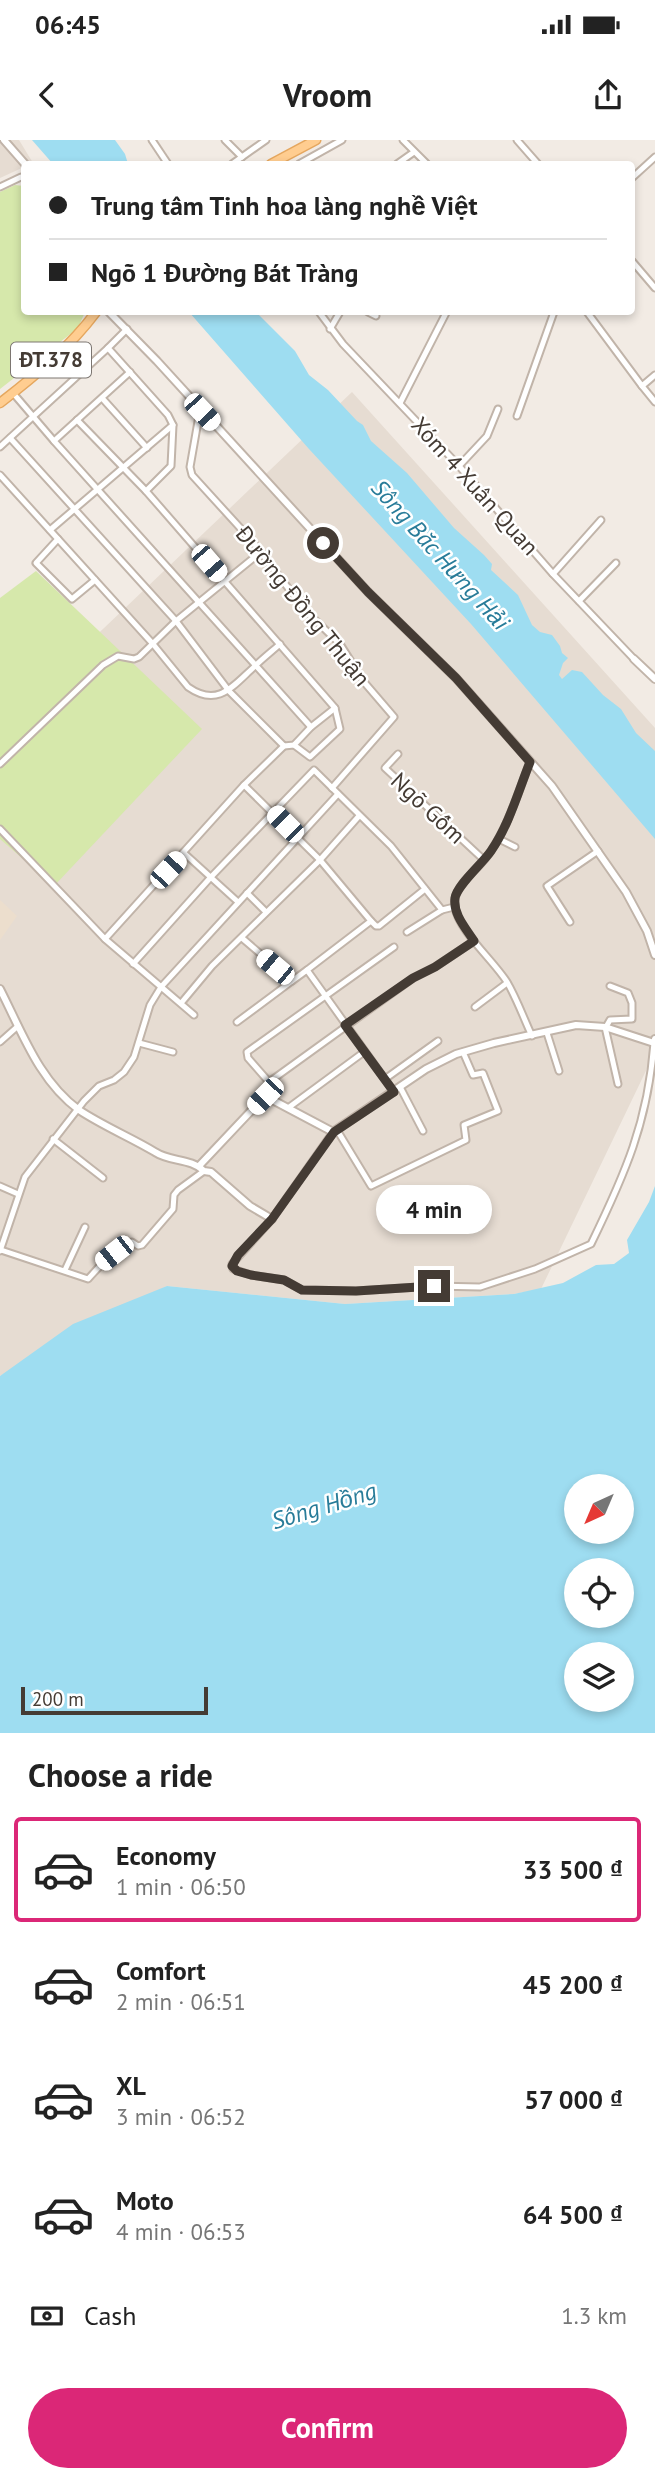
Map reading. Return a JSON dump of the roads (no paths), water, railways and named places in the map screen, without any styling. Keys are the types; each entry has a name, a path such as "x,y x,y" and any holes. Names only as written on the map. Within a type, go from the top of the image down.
{"main road":[{"path":"280,161 316,140"},
{"name":"ĐT.378","path":"0,403 50,361 94,315"}],"street":[{"path":"4,140 22,161"},
{"path":"225,140 242,157"},
{"path":"236,161 266,140"},
{"path":"304,161 342,140"},
{"path":"403,140 424,161"},
{"path":"517,140 535,161"},
{"path":"154,141 166,161"},
{"path":"401,161 414,152"},
{"path":"635,175 655,157"},
{"path":"0,187 21,177"},
{"path":"635,265 655,288"},
{"path":"112,315 368,592 456,678 552,786 626,892 647,931 655,955"},
{"name":"Xóm 4 Xuân Quan","path":"321,315 330,328 460,466 553,574 634,659"},
{"path":"330,328 338,315"},
{"path":"400,403 445,315"},
{"path":"517,416 553,315"},
{"path":"588,315 655,402"},
{"path":"0,447 127,328"},
{"path":"108,348 168,415 173,425 171,466 146,491"},
{"path":"54,441 130,372"},
{"path":"642,386 655,375"},
{"path":"13,393 311,727"},
{"path":"102,398 147,448"},
{"path":"460,466 487,436 498,409"},
{"name":"Đường Đồng Thuận","path":"200,410 190,471 261,552 305,610 340,644 364,682 394,718 332,788"},
{"path":"78,420 146,491 335,708 340,729 310,757"},
{"path":"50,530 173,425"},
{"path":"10,438 176,621 229,691 284,746"},
{"path":"0,475 194,691 214,695 229,691 280,644"},
{"path":"553,574 601,520"},
{"path":"58,539 36,562 72,599 95,580"},
{"path":"0,764 110,660 118,656 134,659 261,552"},
{"path":"579,601 616,564"},
{"path":"634,659 655,679"},
{"path":"294,746 311,727 335,708"},
{"path":"105,939 244,785 284,746 294,746 310,757 314,770 391,846 442,910"},
{"name":"Ngõ Gốm","path":"398,754 386,768 484,860"},
{"path":"530,762 499,839 456,893 454,906 474,941 508,983 532,1036"},
{"path":"133,964 211,877 314,770"},
{"path":"244,785 320,860 376,926 425,889"},
{"path":"265,1096 201,1168 177,1190 173,1209 141,1245 132,1241 125,1244 102,1262 88,1279 0,1250 31,1167 99,1086 124,1072 134,1057 150,1005 162,987 338,794"},
{"path":"182,1002 212,966 320,860 359,816"},
{"path":"0,829 105,939 194,1015"},
{"path":"499,839 515,847"},
{"path":"547,886 598,852"},
{"path":"184,853 238,902"},
{"path":"542,877 570,922"},
{"path":"247,893 266,912"},
{"path":"408,932 442,910 454,906"},
{"path":"237,1023 371,921"},
{"path":"242,938 292,981"},
{"path":"463,1052 472,1075 483,1073 498,1111 464,1125 466,1140 371,1186 335,1131 265,1096 263,1090 269,1082 345,1025 413,978 474,941"},
{"path":"269,1082 248,1058 247,1052 394,947"},
{"path":"307,970 364,1052 397,1090 423,1131"},
{"path":"475,1007 508,983"},
{"path":"610,986 628,993 632,1003 632,1019 610,1020 606,1027 618,1084"},
{"path":"0,989 26,1044 46,1077 78,1109 160,1156 211,1172 250,1206 272,1219"},
{"path":"576,1025 606,1027 654,1041 651,1079 636,1143 591,1244 535,1269 480,1287 302,1290 284,1280 233,1269 232,1264 238,1255 272,1219 335,1131 426,1069 463,1052 532,1036 576,1025"},
{"path":"0,1042 18,1026"},
{"path":"547,1033 559,1071"},
{"path":"385,1079 438,1041"},
{"path":"139,1043 173,1052"},
{"path":"288,1108 364,1052"},
{"path":"53,1139 103,1178"},
{"path":"0,1186 19,1194"},
{"path":"65,1270 85,1227"}],"water":[{"path":"32,140 115,140 127,161 50,161"},
{"name":"Sông Bắc Hưng Hải","path":"192,315 259,315 295,351 309,375 363,425 371,441 407,473 454,528 492,564 491,570 518,595 532,625 540,632 552,635 568,658 559,675 562,679 572,670 582,672 603,695 621,709 636,733 655,751 655,839 471,624 309,449"},
{"name":"Sông Hồng","path":"655,1186 655,1733 0,1733 0,1376 73,1324 167,1286 345,1304 514,1294 563,1283 596,1265 614,1264 629,1253 627,1240"}]}
